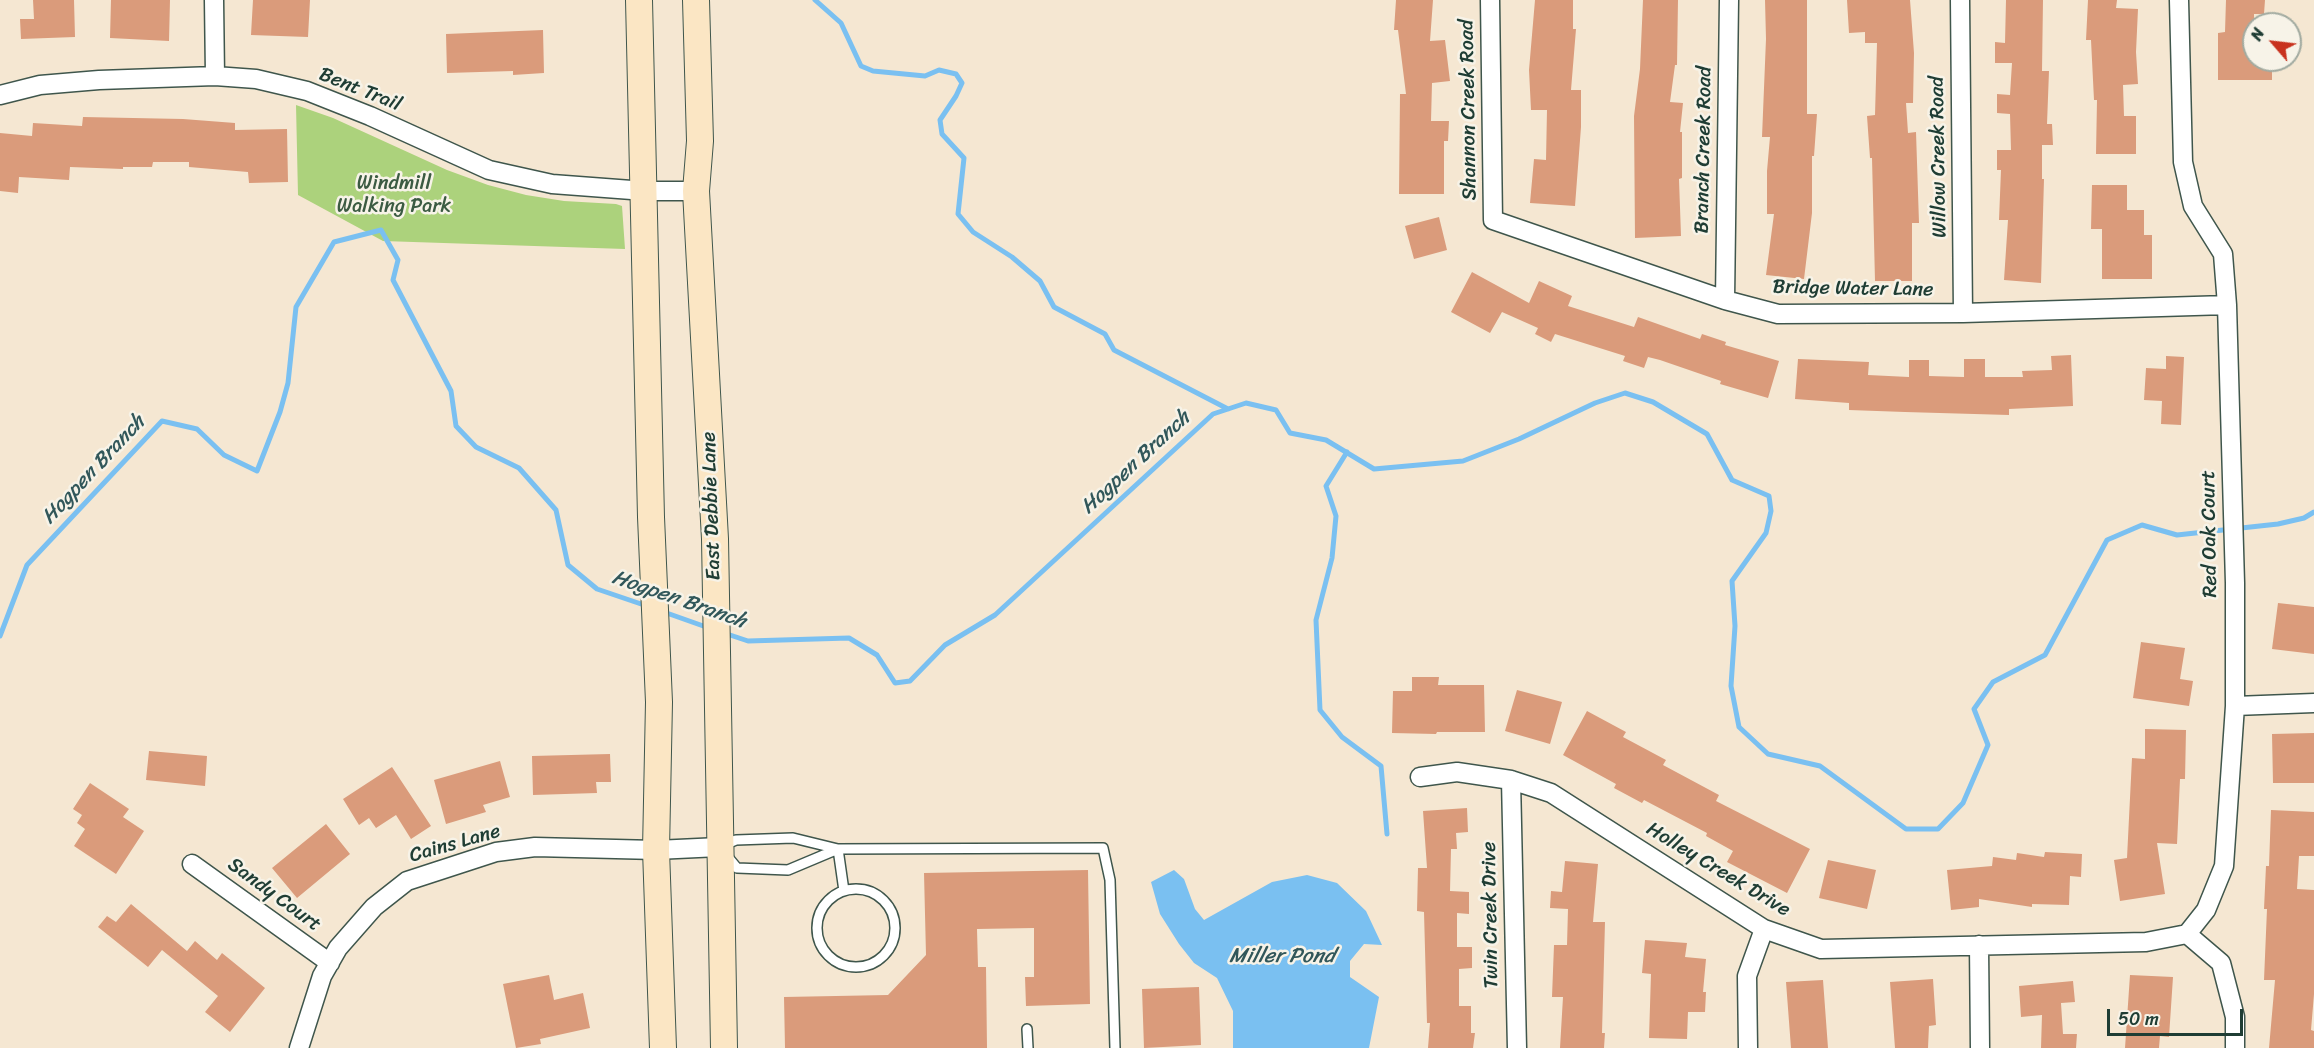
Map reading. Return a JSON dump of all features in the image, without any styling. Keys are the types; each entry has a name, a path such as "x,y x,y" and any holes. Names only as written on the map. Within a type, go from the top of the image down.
{"main road":[{"path":"639,0 651,518 659,702 657,850 663,1048"},
{"name":"East Debbie Lane","path":"696,0 700,141 696,191 715,539 724,1048"}],"street":[{"path":"214,0 215,76"},
{"name":"Shannon Creek Road","path":"1490,0 1493,219"},
{"name":"Branch Creek Road","path":"1725,300 1729,0"},
{"name":"Willow Creek Road","path":"1960,0 1963,313"},
{"name":"Red Oak Court","path":"2179,0 2183,162 2193,206 2223,254 2228,305 2235,583 2235,706 2224,866 2206,910 2187,934"},
{"name":"Bent Trail","path":"0,95 40,85 87,81 215,76 256,79 307,91 370,116 489,170 552,184 645,191 696,191"},
{"name":"Bridge Water Lane","path":"1493,219 1725,300 1778,314 1963,313 2228,305"},
{"path":"2235,706 2314,703"},
{"name":"Holley Creek Drive","path":"1420,777 1458,772 1510,780 1551,793 1764,929 1821,949 2146,942 2187,934"},
{"name":"Twin Creek Drive","path":"1510,780 1517,1048"},
{"name":"Cains Lane","path":"299,1048 322,976 338,948 374,907 407,881 496,852 525,848 657,850 719,847"},
{"name":"Sandy Court","path":"192,864 330,963"},
{"path":"1748,1048 1747,976 1764,929"},
{"path":"2187,934 2221,963 2235,1017 2235,1048"},
{"path":"1979,945 1980,1048"}],"lane":[{"path":"838,849 788,870 737,868 719,847 736,840 793,838 838,849 1102,848 1110,880 1115,1048"},
{"path":"838,849 844,891"},
{"path":"856,889 874,894 888,906 893,918 895,930 886,953 876,962 864,967 851,968 838,964 827,956 816,932 817,919 822,907 832,897 844,891 856,889"},
{"path":"1027,1029 1028,1048"}],"green space":[{"name":"Windmill Walking Park","path":"296,105 333,118 447,170 488,185 526,195 564,201 622,206 625,249 383,241 298,195"}],"water":[{"name":"Miller Pond","path":"1174,870 1184,879 1195,909 1204,920 1272,882 1307,875 1337,883 1366,911 1382,945 1364,944 1350,961 1350,977 1379,997 1369,1048 1233,1048 1233,1011 1217,978 1194,963 1160,914 1151,882"}],"building":[{"path":"33,0 74,0 75,37 21,39 20,19 34,19"},
{"path":"111,0 170,0 169,41 110,38"},
{"path":"253,0 310,0 308,37 251,35"},
{"path":"1396,0 1433,0 1430,41 1445,40 1450,81 1432,83 1431,121 1449,121 1448,141 1444,141 1444,194 1399,194 1400,94 1406,94 1398,30 1394,30"},
{"path":"1535,0 1573,0 1573,29 1576,29 1571,90 1581,90 1581,127 1575,206 1530,203 1534,159 1546,160 1547,110 1531,110 1529,70"},
{"path":"1643,0 1678,0 1677,65 1675,65 1670,102 1683,103 1680,132 1682,132 1682,178 1679,179 1681,236 1635,238 1634,116 1640,69"},
{"path":"1765,0 1807,0 1807,114 1817,114 1814,156 1812,156 1812,213 1804,279 1766,275 1774,214 1767,214 1770,137 1762,137 1766,39"},
{"path":"1847,0 1910,0 1914,53 1913,103 1906,103 1908,133 1916,132 1919,223 1912,223 1912,281 1875,281 1872,158 1870,158 1867,116 1875,115 1877,43 1865,43 1865,32 1849,33"},
{"path":"2006,0 2043,0 2042,71 2049,71 2047,124 2052,124 2053,145 2042,145 2042,179 2044,179 2041,283 2004,280 2008,220 1999,220 2001,170 1997,170 1997,150 2011,150 2010,114 1997,113 1997,94 2010,95 2012,63 1995,63 1995,42 2005,43"},
{"path":"2088,0 2117,0 2116,8 2138,9 2136,52 2138,84 2123,85 2124,116 2136,116 2136,154 2096,154 2097,100 2094,100 2091,40 2086,40"},
{"path":"2226,0 2265,0 2264,12 2242,12 2242,72 2272,72 2272,80 2218,80 2218,33 2225,32"},
{"path":"543,30 544,73 513,75 513,71 447,73 446,34"},
{"path":"83,117 183,119 235,123 235,130 287,129 288,182 249,183 248,172 189,167 189,162 153,162 152,167 123,167 123,169 70,167 69,180 19,177 18,193 0,191 0,133 32,136 33,123 82,126"},
{"path":"2092,185 2127,185 2127,210 2144,210 2144,235 2152,235 2152,279 2102,279 2102,229 2091,229"},
{"path":"1439,217 1447,250 1414,259 1405,226"},
{"path":"1472,272 1529,303 1539,281 1572,296 1568,306 1634,327 1638,317 1700,339 1702,334 1726,342 1725,345 1779,361 1768,398 1720,384 1721,381 1660,360 1648,357 1644,368 1623,361 1625,356 1555,334 1551,342 1535,334 1538,328 1502,312 1490,333 1451,312"},
{"path":"2071,355 2073,406 2009,409 2009,415 1849,410 1849,403 1795,399 1798,359 1869,362 1868,375 1909,377 1909,360 1929,360 1929,376 1964,377 1964,359 1985,359 1985,377 2023,377 2022,371 2052,370 2051,356"},
{"path":"2166,356 2184,357 2181,425 2161,424 2162,401 2144,400 2146,368 2166,369"},
{"path":"2278,603 2314,607 2314,654 2272,649"},
{"path":"2141,642 2185,648 2180,679 2193,681 2189,706 2133,698"},
{"path":"1412,677 1439,677 1438,685 1484,685 1485,732 1392,733 1393,691 1412,691"},
{"path":"1517,690 1562,702 1550,744 1505,731"},
{"path":"1587,711 1626,732 1623,737 1666,760 1663,765 1719,795 1716,801 1810,849 1787,893 1727,862 1733,851 1706,836 1707,833 1644,800 1642,803 1614,788 1616,784 1563,755"},
{"path":"2145,729 2186,730 2185,779 2180,779 2177,844 2157,843 2165,894 2120,901 2114,860 2127,858 2132,758 2145,759"},
{"path":"2314,733 2314,783 2273,783 2272,734"},
{"path":"149,751 207,756 205,786 146,780"},
{"path":"610,754 611,782 596,782 597,793 533,795 532,756"},
{"path":"500,761 510,797 483,805 486,812 446,824 434,780"},
{"path":"392,767 431,826 411,839 396,815 376,828 369,818 359,825 343,799"},
{"path":"90,783 129,809 123,817 144,831 116,874 74,846 85,829 77,823 82,815 73,809"},
{"path":"1467,808 1468,832 1456,833 1457,849 1451,849 1450,891 1469,892 1469,914 1457,913 1457,947 1472,947 1472,968 1459,969 1459,1006 1471,1006 1471,1033 1475,1033 1473,1048 1428,1048 1430,1023 1427,1023 1424,912 1417,911 1418,868 1427,868 1423,811"},
{"path":"2271,810 2314,812 2314,856 2299,856 2297,889 2314,890 2314,994 2311,1030 2314,1031 2314,1048 2269,1048 2275,980 2264,980 2267,909 2264,909 2266,866 2269,866"},
{"path":"326,824 350,854 297,898 272,868"},
{"path":"2045,852 2082,854 2081,877 2070,876 2069,905 2032,904 2032,907 1979,899 1979,907 1951,910 1947,870 1992,866 1993,857 2016,860 2017,853 2044,857"},
{"path":"1828,860 1876,870 1867,909 1819,898"},
{"path":"1565,861 1598,864 1593,922 1605,922 1602,1033 1605,1033 1604,1048 1560,1048 1563,997 1552,997 1554,945 1567,945 1568,909 1550,908 1551,891 1562,892"},
{"path":"1088,870 1090,1004 1026,1006 1025,977 1034,977 1034,928 977,929 978,967 986,967 987,1048 785,1048 784,997 888,995 926,955 924,873"},
{"path":"131,904 187,951 195,941 217,960 222,953 265,988 230,1032 205,1012 218,996 162,950 148,967 98,927 107,916 116,922"},
{"path":"1645,940 1687,943 1685,957 1706,959 1703,992 1706,992 1705,1012 1688,1012 1687,1039 1649,1038 1651,974 1642,973"},
{"path":"549,975 554,1000 583,993 590,1028 540,1039 541,1044 516,1048 503,984"},
{"path":"2130,975 2173,977 2169,1037 2160,1036 2159,1048 2125,1048"},
{"path":"1933,979 1936,1025 1929,1026 1928,1048 1895,1048 1890,982"},
{"path":"1823,980 1828,1048 1791,1048 1786,982"},
{"path":"2073,981 2075,1002 2061,1003 2063,1034 2077,1034 2076,1048 2041,1048 2042,1015 2021,1017 2019,986"},
{"path":"1199,987 1201,1045 1144,1048 1142,989"}],"waterway":[{"path":"815,0 841,23 861,66 873,71 925,76 939,70 956,74 962,83 940,120 942,134 964,158 958,214 973,232 1012,257 1040,281 1054,307 1105,334 1114,350 1228,409"},
{"name":"Hogpen Branch","path":"0,636 27,565 162,421 197,429 224,455 257,471 280,412 288,383 296,307 334,242 381,230 398,260 393,280 451,391 456,426 476,447 519,468 556,510 568,565 597,589 647,606"},
{"name":"Hogpen Branch","path":"724,633 748,641 849,638 877,655 895,683 910,681 945,645 995,615 1213,414 1246,403 1276,410 1290,433 1326,440 1374,469 1463,461 1519,439 1595,403 1625,393 1653,402 1707,434 1732,480 1769,496 1771,511 1766,533 1732,581 1735,626 1731,686 1739,727 1768,754 1820,766 1906,829 1938,829 1963,803 1988,745 1974,709 1993,682 2045,655 2107,540 2142,525 2177,535 2278,524 2304,518 2314,512"},
{"path":"1347,452 1326,486 1336,516 1332,558 1316,620 1320,710 1342,737 1381,766 1387,834"},
{"name":"Hogpen Branch","path":"661,611 709,628"}]}
